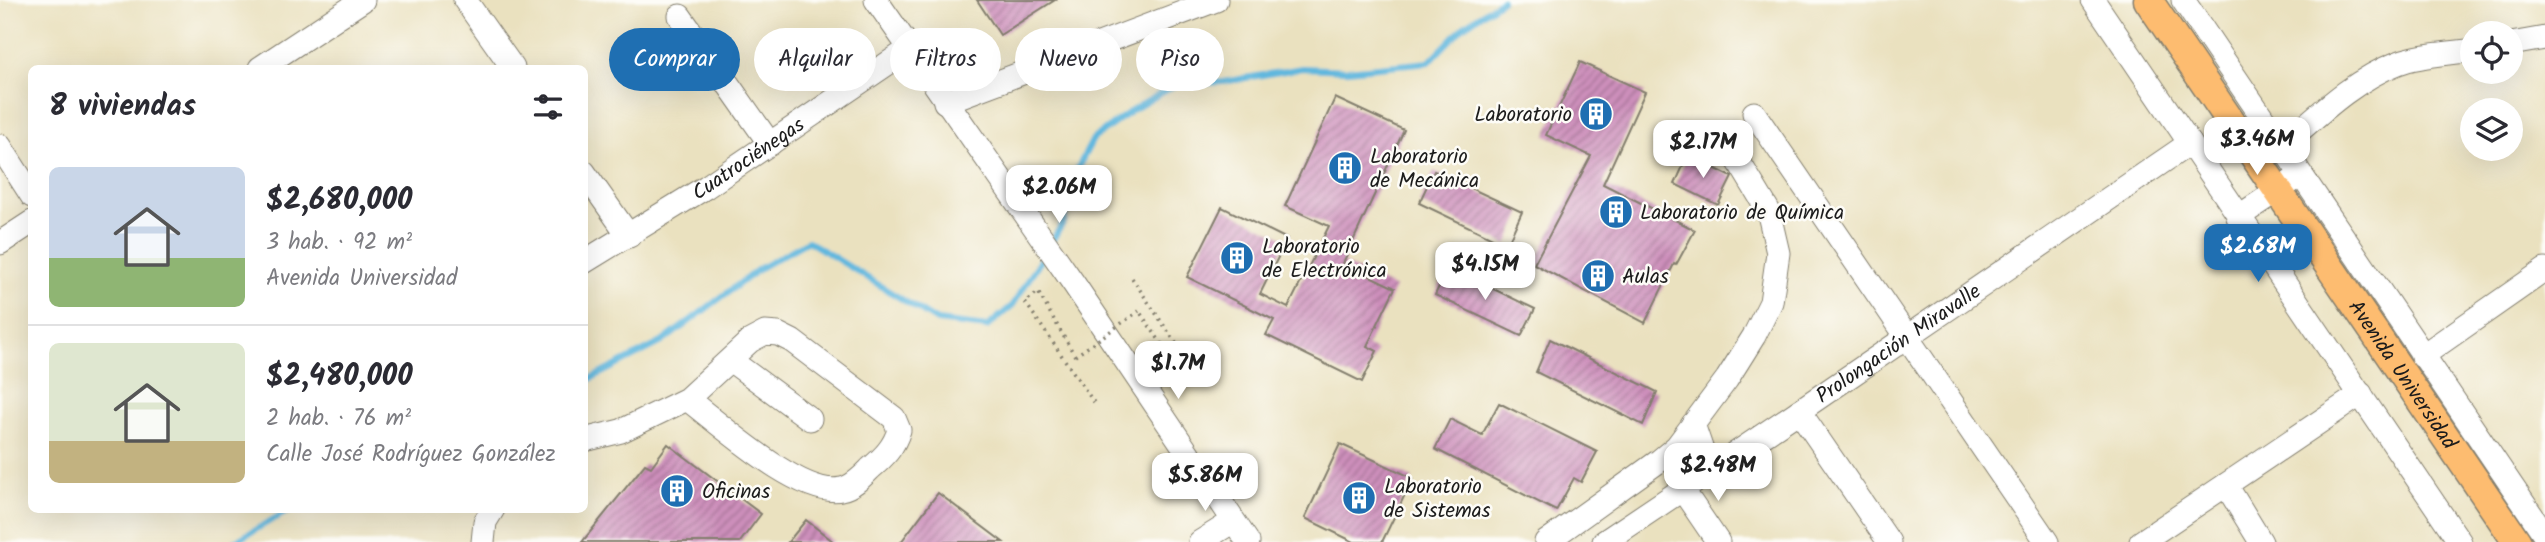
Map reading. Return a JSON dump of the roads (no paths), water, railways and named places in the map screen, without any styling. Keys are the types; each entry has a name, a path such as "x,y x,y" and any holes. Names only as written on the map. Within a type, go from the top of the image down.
{"main road":[{"name":"Avenida Universidad","path":"2129,0 2517,542"},
{"name":"Avenida Universidad","path":"2148,0 2223,111 2271,195 2495,542"}],"street":[{"path":"265,65 363,0"},
{"path":"465,0 511,65"},
{"path":"876,0 895,28"},
{"path":"945,102 1216,0"},
{"path":"2093,0 2460,542"},
{"name":"Avenida Universidad","path":"2183,0 2545,535"},
{"path":"680,16 770,145"},
{"path":"2523,42 2545,38"},
{"path":"2281,147 2341,95 2375,74 2400,62 2460,52"},
{"name":"Cuatrociénegas","path":"588,260 770,145 890,62"},
{"path":"938,91 1074,284 1248,542"},
{"path":"2223,111 2246,95"},
{"path":"1754,113 2047,542"},
{"name":"Prolongación Miravalle","path":"1605,542 2190,143"},
{"path":"0,146 28,190"},
{"path":"1546,542 1677,446 1727,379 1754,336 1770,302 1778,253 1768,210 1736,157"},
{"path":"2238,217 2300,175"},
{"path":"588,178 628,236"},
{"path":"0,243 28,225"},
{"path":"2422,356 2545,270"},
{"path":"588,439 621,430 687,399 765,333 778,334 792,341 894,418 899,430 895,443 859,480 843,489 828,491 806,484 777,468 687,399"},
{"path":"730,360 810,419"},
{"path":"2141,542 2361,394"},
{"path":"1799,411 1889,542"},
{"path":"1693,424 1709,471"},
{"path":"2226,485 2261,542"},
{"path":"1682,489 1718,542"},
{"path":"483,542 485,522 491,513"},
{"path":"1200,542 1232,522"}],"waterway":[{"path":"1052,241 1064,221 1072,179 1093,139 1131,111 1175,85 1223,82 1302,68 1347,70 1429,62 1463,27 1502,0"},
{"path":"588,380 662,342 760,268 808,241 937,321 987,327 1013,305 1046,251"},
{"path":"234,542 284,513"}],"place":[{"name":"Laboratorio","path":"1596,114"},
{"name":"Laboratorio de Mecánica","path":"1345,168"},
{"name":"Laboratorio de Química","path":"1616,212"},
{"name":"Laboratorio de Electrónica","path":"1237,258"},
{"name":"Aulas","path":"1598,276"},
{"name":"Oficinas","path":"677,491"},
{"name":"Laboratorio de Sistemas","path":"1359,498"}]}
